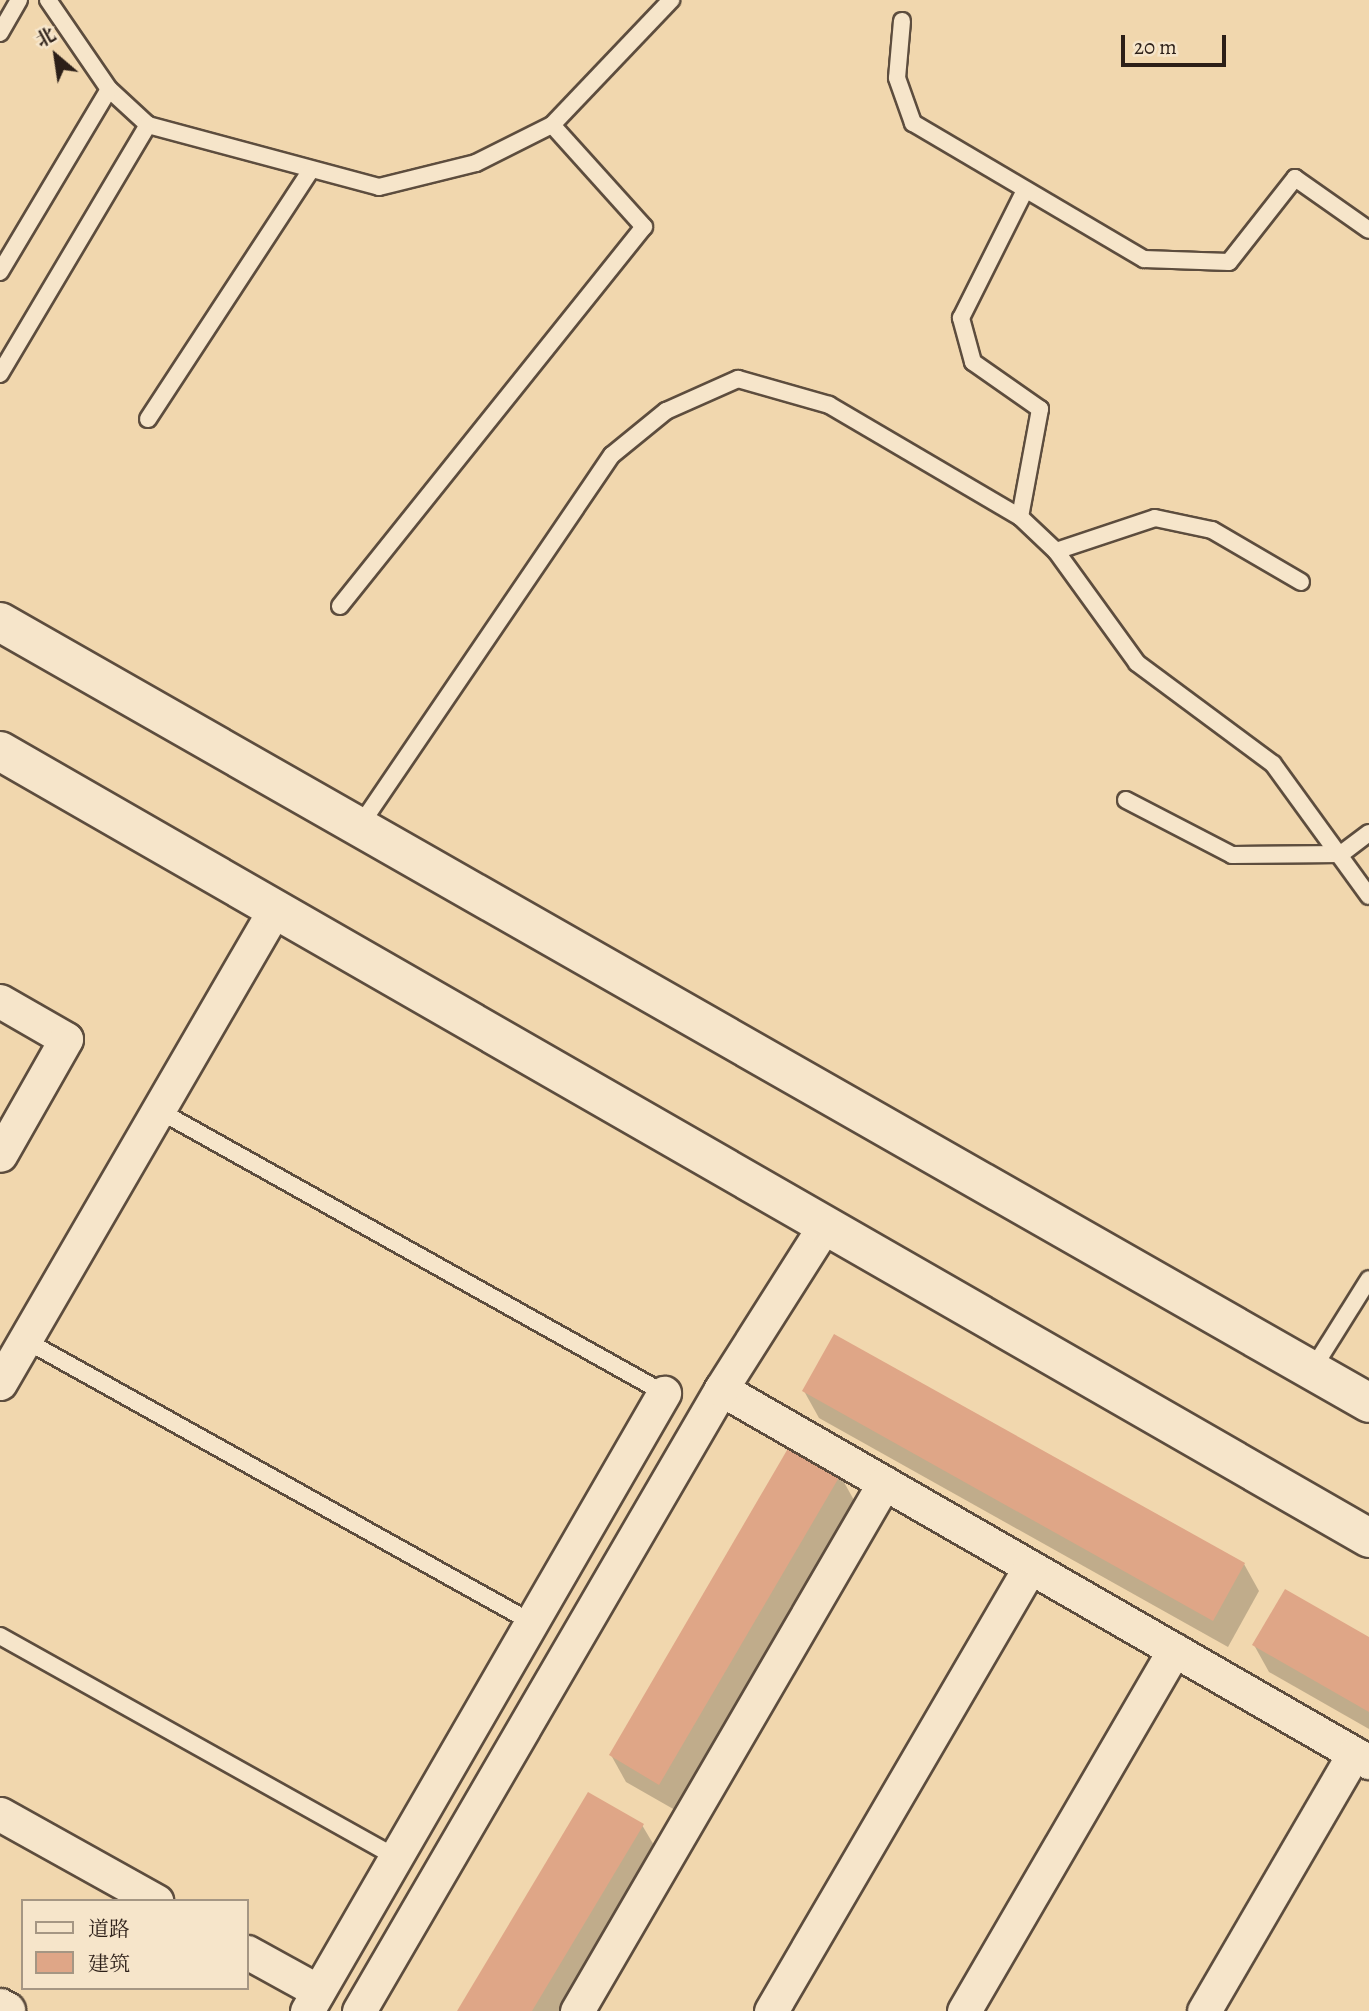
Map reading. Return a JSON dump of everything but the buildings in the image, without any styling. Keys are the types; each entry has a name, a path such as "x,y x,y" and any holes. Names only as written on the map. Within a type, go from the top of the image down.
{"main road":[{"path":"0,622 1369,1403"},
{"path":"0,751 1369,1538"},
{"path":"0,2008 6,2011"}],"street":[{"path":"0,1383 275,909"},
{"path":"0,1000 66,1039 0,1155"},
{"path":"359,2011 721,1389 825,1225"},
{"path":"721,1389 1361,1757 1204,2011"},
{"path":"248,1953 312,2001 664,1393"},
{"path":"577,2011 884,1483"},
{"path":"771,2011 1030,1567"},
{"path":"964,2011 1174,1650"},
{"path":"0,1814 152,1899"}],"lane":[{"path":"0,33 19,0"},
{"path":"48,0 109,89 148,125 379,187 476,163 552,125 671,0"},
{"path":"902,21 897,78 912,123 1144,259 1229,262 1296,178 1369,230"},
{"path":"0,272 109,89"},
{"path":"0,374 148,125"},
{"path":"340,606 644,227 552,125"},
{"path":"149,419 311,170"},
{"path":"1020,517 1040,409 973,362 961,317 1025,190"},
{"path":"359,827 612,456 666,411 738,379 828,405 1020,517 1056,551 1137,663 1273,764 1369,896"},
{"path":"1056,551 1155,518 1212,530 1301,582"},
{"path":"1126,800 1232,855 1341,854 1369,833"},
{"path":"158,1110 664,1393"},
{"path":"1312,1370 1369,1279"},
{"path":"25,1340 531,1622"},
{"path":"0,1636 396,1857"}]}
